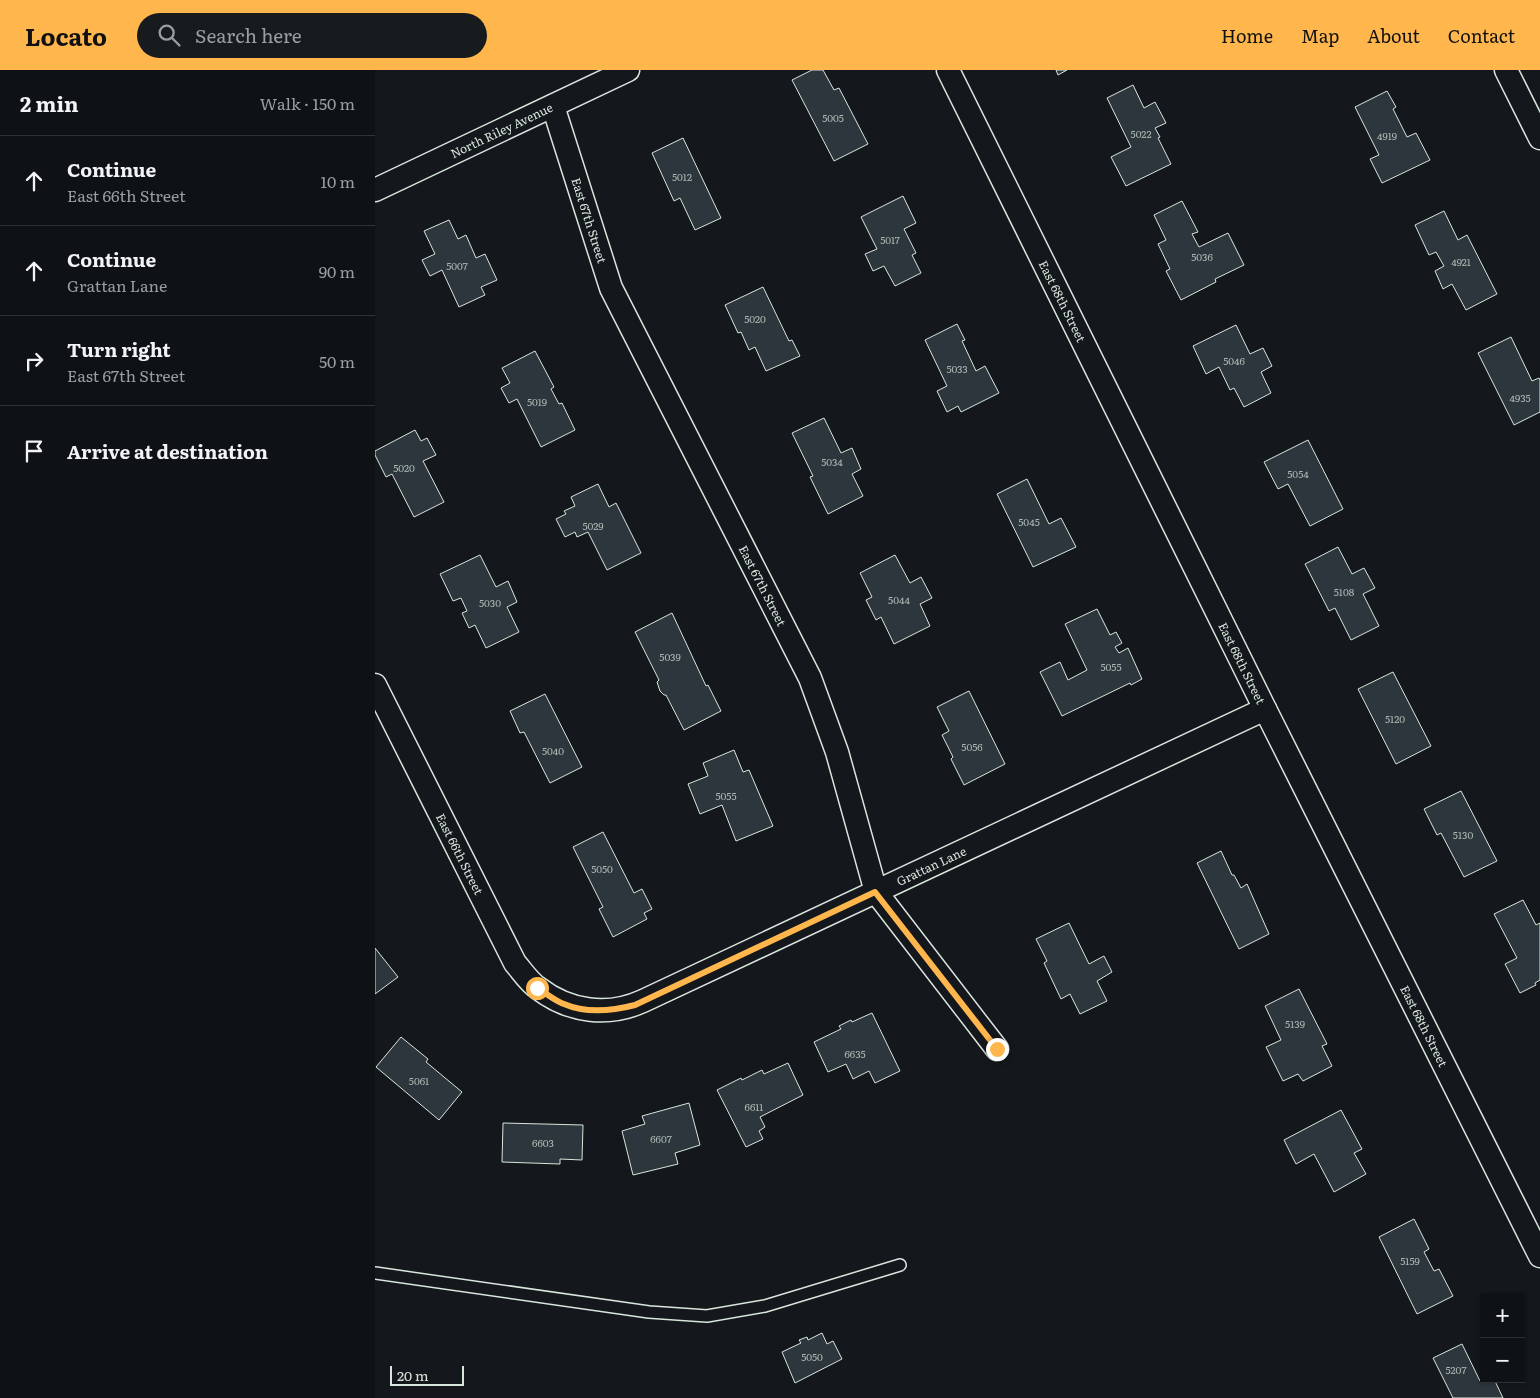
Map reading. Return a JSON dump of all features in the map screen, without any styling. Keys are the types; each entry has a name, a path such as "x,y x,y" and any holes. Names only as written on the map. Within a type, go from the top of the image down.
{"street":[{"name":"North Riley Avenue","path":"375,190 628,70"},
{"name":"East 68th Street","path":"948,70 1265,709 1540,1256"},
{"path":"1506,70 1540,138"},
{"name":"East 67th Street","path":"553,106 611,288 810,678 837,752 875,892 997,1049"},
{"name":"East 66th Street","path":"375,684 515,963 537,988 565,1005"},
{"name":"Grattan Lane","path":"565,1005 589,1010 613,1010 635,1005 1265,709"}],"lane":[{"path":"375,1273 649,1312 707,1316 765,1306 900,1265"}],"building":[{"path":"812,70 823,70 834,90 839,88 868,144 834,161 792,80"},
{"path":"1056,70 1067,70 1058,75"},
{"path":"1133,85 1144,108 1155,102 1166,123 1155,128 1171,164 1126,186 1111,157 1131,147 1107,98"},
{"path":"1387,91 1396,107 1393,109 1407,137 1416,133 1430,160 1382,183 1370,159 1379,155 1355,107"},
{"path":"683,138 721,218 695,230 680,198 674,201 652,153"},
{"path":"903,196 916,223 904,229 916,253 912,255 921,273 895,286 884,266 873,271 865,254 877,249 861,217"},
{"path":"1182,201 1198,232 1192,234 1199,247 1228,233 1244,265 1215,279 1216,282 1181,300 1166,271 1170,269 1158,244 1166,240 1154,215"},
{"path":"1444,211 1458,240 1467,235 1497,294 1466,310 1452,284 1443,289 1435,271 1444,266 1436,252 1429,255 1415,225"},
{"path":"449,220 458,239 466,235 476,258 485,254 497,280 481,287 485,295 459,307 442,270 430,276 422,260 435,254 424,231"},
{"path":"763,287 789,341 792,340 800,356 766,371 755,347 749,350 741,332 738,333 725,305"},
{"path":"957,324 965,340 962,341 976,371 985,366 999,393 961,412 958,406 947,412 937,391 947,386 925,340"},
{"path":"1236,325 1250,354 1263,348 1272,366 1261,372 1271,393 1244,407 1234,388 1230,390 1219,367 1206,374 1193,346"},
{"path":"1511,337 1532,381 1539,378 1540,380 1540,412 1514,425 1478,353"},
{"path":"535,351 554,387 551,389 559,404 562,403 575,430 541,447 517,399 509,403 501,388 510,383 502,368"},
{"path":"824,418 841,453 852,448 861,469 852,474 863,496 828,514 810,477 813,476 792,433"},
{"path":"415,430 421,441 427,438 436,455 423,461 444,502 414,517 392,474 386,477 375,455 375,451"},
{"path":"1308,440 1343,509 1310,526 1288,484 1278,489 1264,462"},
{"path":"1027,479 1049,524 1061,518 1076,547 1033,567 997,494"},
{"path":"598,484 609,507 616,503 641,553 607,570 588,532 577,537 575,532 565,537 556,519 566,514 564,511 575,506 571,497"},
{"path":"1338,547 1352,574 1364,568 1375,588 1363,594 1379,626 1351,640 1335,608 1329,611 1305,564"},
{"path":"480,555 496,587 508,581 517,602 507,607 519,632 486,648 475,625 469,628 462,613 467,611 461,598 453,601 440,574"},
{"path":"895,555 910,583 921,577 932,598 920,604 930,626 894,644 881,617 876,620 866,600 872,597 860,573"},
{"path":"1097,609 1110,635 1116,632 1122,643 1115,647 1119,653 1128,648 1142,679 1062,716 1040,672 1060,662 1068,680 1087,670 1065,624"},
{"path":"672,613 706,686 708,685 721,711 684,730 666,695 660,691 657,682 659,680 635,632"},
{"path":"1393,672 1431,746 1396,764 1358,689"},
{"path":"969,691 1005,764 964,785 942,735 949,731 937,707"},
{"path":"545,694 582,767 550,783 524,732 520,733 510,711"},
{"path":"734,750 743,772 749,770 773,826 736,841 722,805 700,814 688,784 708,776 703,763"},
{"path":"1461,791 1497,861 1464,877 1441,833 1437,835 1424,809"},
{"path":"603,832 634,893 642,889 652,909 644,913 647,919 613,937 599,909 603,907 573,847"},
{"path":"1221,851 1232,875 1234,875 1241,888 1247,884 1269,934 1239,949 1197,863"},
{"path":"1523,900 1536,925 1540,923 1540,980 1535,983 1536,985 1520,993 1505,964 1517,958 1494,914"},
{"path":"1069,923 1089,964 1104,956 1112,972 1097,981 1107,1001 1080,1014 1070,994 1061,999 1044,963 1047,961 1036,939"},
{"path":"375,948 398,977 375,994"},
{"path":"1299,989 1327,1044 1322,1046 1332,1066 1303,1081 1298,1074 1283,1081 1266,1047 1281,1040 1265,1006"},
{"path":"872,1013 900,1071 875,1083 869,1071 853,1079 846,1064 828,1072 814,1042 841,1029 839,1026 851,1020 852,1022"},
{"path":"401,1037 428,1059 426,1062 462,1092 439,1120 376,1067"},
{"path":"788,1063 803,1095 760,1117 765,1127 759,1131 763,1139 746,1147 717,1090 762,1070 764,1074"},
{"path":"689,1103 700,1145 675,1153 678,1164 633,1175 622,1131 645,1124 642,1116"},
{"path":"1341,1110 1362,1149 1354,1153 1366,1174 1334,1192 1314,1154 1296,1164 1284,1140"},
{"path":"503,1123 583,1125 582,1160 560,1159 560,1164 502,1162"},
{"path":"1414,1219 1429,1249 1424,1252 1434,1271 1439,1269 1453,1296 1417,1314 1379,1237"},
{"path":"822,1333 827,1344 833,1341 842,1359 795,1383 782,1352 801,1343 799,1340 807,1337 808,1340"},
{"path":"1462,1344 1480,1383 1496,1383 1503,1398 1453,1398 1433,1358"}],"route":[{"path":"537,988 565,1005 589,1010 613,1010 635,1005 875,892 997,1049"}]}
